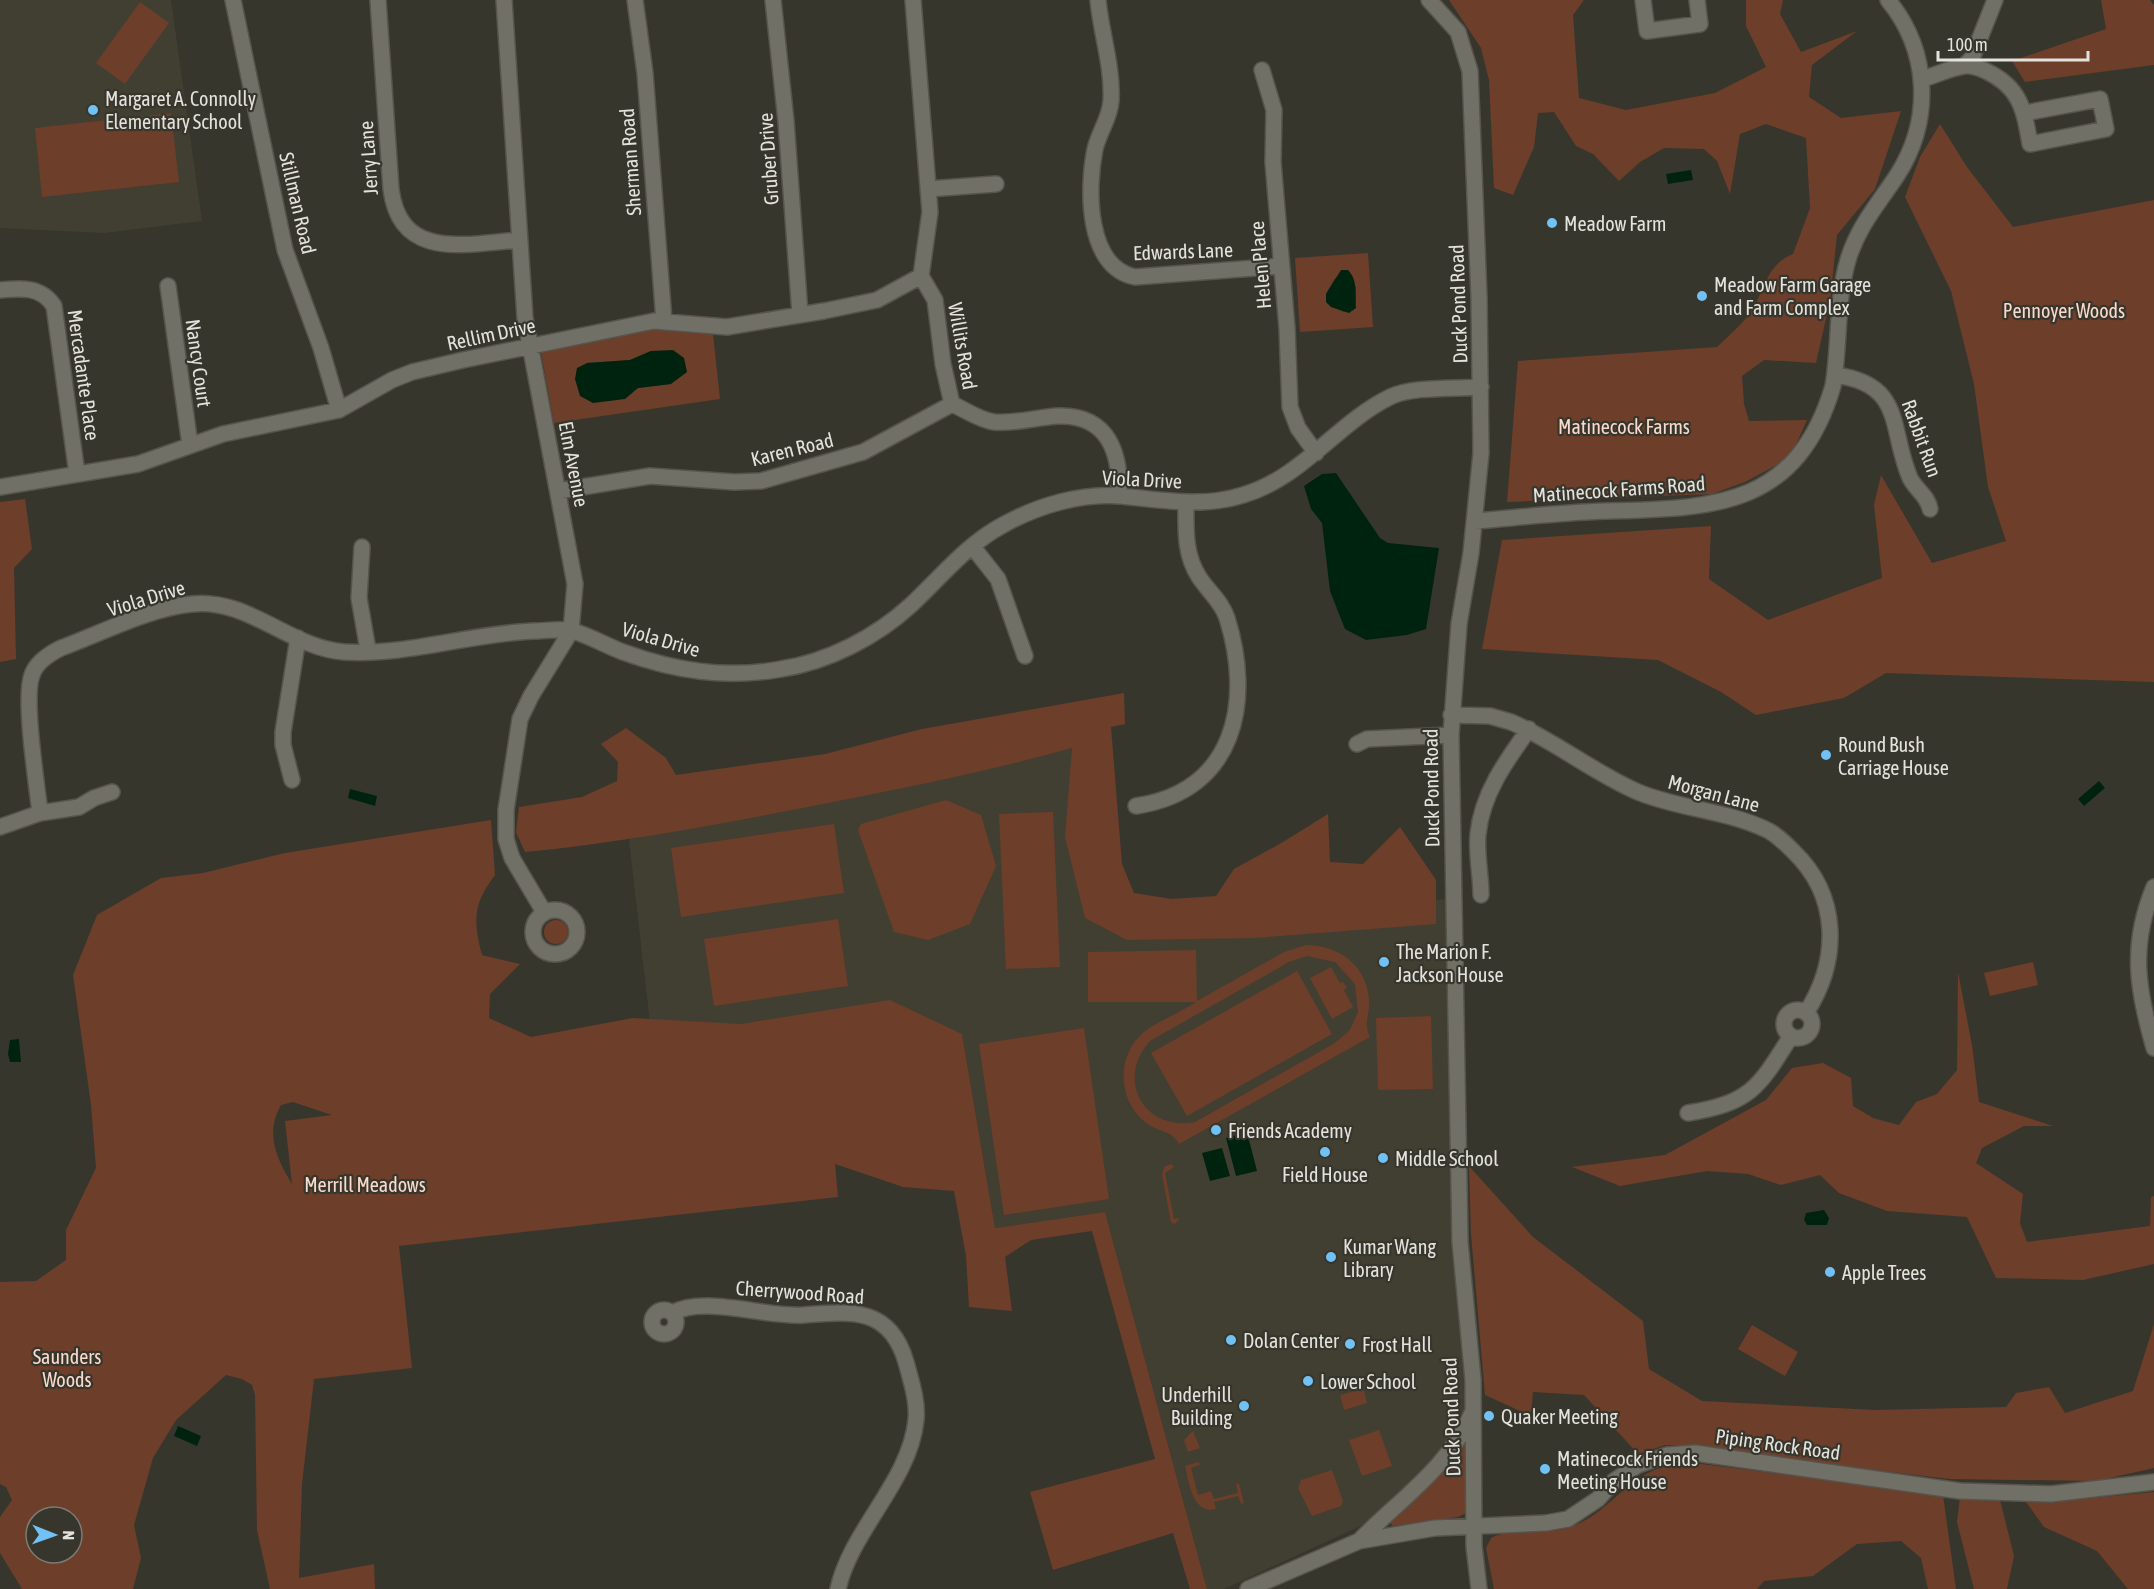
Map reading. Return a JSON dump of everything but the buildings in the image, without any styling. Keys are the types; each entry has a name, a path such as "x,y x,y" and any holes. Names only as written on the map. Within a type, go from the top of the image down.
{"street":[{"name":"Stillman Road","path":"233,0 285,250 321,348 339,410"},
{"name":"Jerry Lane","path":"378,0 391,189 397,214 415,235 436,244 519,240"},
{"name":"Elm Avenue","path":"504,0 519,240 529,346 575,584 571,630 531,696 520,719 506,810 506,839 512,858 544,912"},
{"name":"Sherman Road","path":"635,0 645,73 664,321"},
{"name":"Gruber Drive","path":"773,0 786,121 801,314"},
{"path":"913,0 930,224 921,276"},
{"name":"Edwards Lane","path":"1098,0 1111,81 1111,103 1096,147 1092,190 1098,245 1106,260 1125,275 1135,277 1281,266"},
{"name":"Duck Pond Road","path":"1429,0 1458,32 1470,71 1481,387 1481,453 1475,521 1459,624 1451,715 1460,1242 1474,1407 1474,1525 1479,1589"},
{"path":"1643,0 1647,31 1700,24 1697,0"},
{"name":"Matinecock Farms Road","path":"1475,521 1583,512 1699,507 1743,495 1769,482 1804,452 1827,406 1835,375 1848,261 1867,215 1898,172 1908,152 1921,108 1923,79 1911,33 1888,0"},
{"path":"1923,79 1965,65 1972,58 1995,0"},
{"path":"1965,65 2004,80 2014,91 2025,113 2030,144 2106,129 2100,99 2025,113"},
{"name":"Helen Place","path":"1262,70 1274,110 1273,162 1290,407 1298,428 1316,453"},
{"path":"928,189 996,184"},
{"name":"Rellim Drive","path":"0,487 138,464 223,434 339,410 411,372 529,346 664,321 702,327 727,327 868,303 921,276"},
{"name":"Willits Road","path":"921,276 935,300 943,364 952,404 994,422 1019,422 1058,416 1074,417 1089,423 1110,441 1117,457 1119,496"},
{"name":"Nancy Court","path":"168,286 190,446"},
{"name":"Mercadante Place","path":"0,290 25,287 40,293 54,306 77,474"},
{"name":"Rabbit Run","path":"1835,375 1865,382 1886,399 1898,426 1911,480 1926,499 1930,509"},
{"name":"Viola Drive","path":"40,813 28,690 35,667 47,655 166,609 190,604 214,603 236,608 298,638 339,652 394,650 503,632 571,630 631,655 680,670 738,675 781,669 824,658 880,629 907,608 972,546 1003,525 1046,506 1073,499 1119,496 1186,502 1216,502 1256,491 1280,479 1392,396 1481,387"},
{"name":"Karen Road","path":"558,491 650,476 734,482 762,481 863,452 952,404"},
{"path":"1136,806 1152,803 1178,792 1208,770 1225,747 1236,719 1238,687 1227,619 1189,558 1186,502"},
{"path":"972,546 998,579 1025,656"},
{"path":"362,548 359,597 368,650"},
{"path":"291,780 283,745 283,732 298,638"},
{"name":"Morgan Lane","path":"1451,715 1490,716 1529,729 1640,793 1744,820 1768,830 1801,859 1822,893 1827,909 1830,954 1819,993 1806,1013 1811,1020 1811,1029 1800,1037 1791,1036 1765,1078 1755,1089 1728,1105 1688,1113"},
{"path":"1481,895 1478,834 1486,799 1505,761 1529,729"},
{"path":"1357,744 1367,739 1451,735"},
{"path":"0,827 40,813 79,807 94,798 112,792"},
{"path":"2154,887 2146,907 2137,949 2137,976 2154,1048"},
{"name":"Cherrywood Road","path":"673,1313 696,1307 789,1317 854,1314 879,1321 900,1342 915,1404 912,1438 898,1472 845,1566 838,1589"},
{"path":"1359,1540 1443,1459 1464,1431 1474,1407"},
{"name":"Piping Rock Road","path":"1248,1589 1359,1540 1414,1530 1474,1525 1546,1523 1568,1519 1598,1499 1614,1481 1638,1465 1667,1455 1695,1453 1960,1491 2051,1494 2154,1482"}],"shaded area":[{"name":"Margaret A. Connolly Elementary School","path":"0,0 171,0 202,221 104,233 0,228"},
{"path":"1691,170 1693,180 1668,184 1666,174"},
{"path":"1341,270 1348,270 1355,283 1356,308 1349,313 1331,307 1326,302 1326,294"},
{"path":"673,350 684,358 687,372 671,384 638,388 625,399 593,403 580,396 575,379 577,368 587,363 630,360 651,351"},
{"path":"1336,473 1380,538 1388,543 1439,548 1426,629 1407,635 1366,640 1345,629 1330,591 1322,523 1311,509 1304,486 1322,474"},
{"name":"Friends Academy","path":"1106,702 1118,865 1136,916 1449,899 1469,1407 1441,1454 1369,1522 1224,1589 1207,1589 1105,1212 995,1228 962,1034 653,1049 624,796"},
{"path":"2099,781 2105,788 2084,806 2078,799"},
{"path":"350,789 377,796 375,806 348,798"},
{"path":"19,1039 21,1062 10,1062 8,1054 10,1040"},
{"path":"1247,1132 1257,1171 1236,1176 1226,1138"},
{"path":"1222,1148 1230,1176 1210,1181 1202,1153"},
{"path":"1824,1210 1829,1218 1827,1225 1807,1225 1804,1220 1806,1213"},
{"path":"178,1426 201,1436 197,1446 174,1436"}],"green space":[{"name":"Matinecock Farms","path":"1449,0 1584,0 1573,15 1579,98 1626,110 1715,93 1766,67 1746,26 1746,0 1783,0 1780,14 1801,52 1857,31 1812,65 1809,97 1841,118 1901,111 1875,189 1837,235 1830,301 1816,363 1764,360 1742,376 1744,404 1749,421 1807,420 1790,458 1745,482 1712,494 1507,502 1518,361 1717,347 1747,317 1770,273 1783,259 1793,254 1810,208 1806,138 1766,124 1740,134 1730,194 1717,161 1704,149 1664,148 1640,162 1619,181 1593,154 1576,146 1554,112 1538,113 1534,147 1513,195 1494,188 1489,80 1481,48"},
{"path":"2101,0 2150,0 2154,5 2154,65 2025,82 2012,61 2106,29"},
{"path":"140,2 169,23 125,84 96,63"},
{"path":"171,113 179,182 42,197 35,128"},
{"name":"Pennoyer Woods","path":"1940,124 1967,167 2013,227 2154,200 2154,682 1886,673 1844,698 1756,715 1721,692 1658,660 1482,649 1502,540 1711,526 1709,579 1768,620 1882,578 1874,505 1881,475 1932,563 2006,541 1988,487 1974,384 1951,291 1905,197 1920,157"},
{"path":"1368,253 1373,327 1300,332 1295,258","holes":["1335,278 1356,287 1356,303 1344,312 1337,309 1326,294"]},
{"path":"663,328 713,334 720,399 554,423 541,352","holes":["651,351 671,384 638,388 587,363 630,360"]},
{"path":"25,499 32,549 14,568 16,659 0,662 0,502"},
{"path":"1124,693 1125,724 1111,727 1122,864 1134,893 1172,899 1216,896 1234,869 1328,814 1330,862 1363,864 1400,827 1436,880 1436,924 1255,938 1127,940 1085,918 1065,837 1072,748 983,771 893,790 641,837 525,852 516,832 519,807 582,797 617,781 618,762 601,744 626,728 666,758 676,775 825,754 922,729"},
{"path":"946,800 981,815 996,866 970,924 928,940 894,932 858,830 861,824"},
{"path":"1053,812 1060,967 1006,969 999,814"},
{"path":"491,820 495,875 479,904 476,922 479,943 482,955 520,964 490,994 489,1018 531,1037 633,1018 741,1024 890,1000 962,1034 995,1228 1105,1212 1207,1589 1190,1589 1173,1533 1053,1570 1030,1492 1155,1459 1092,1231 1031,1240 1005,1257 1012,1311 969,1307 966,1256 954,1191 903,1187 835,1164 838,1197 399,1246 412,1368 314,1379 302,1484 299,1578 374,1564 375,1589 270,1589 257,1530 255,1395 252,1385 242,1379 226,1375 176,1420 153,1458 134,1525 141,1558 133,1589 22,1589 0,1553 0,1517 12,1500 6,1487 0,1484 0,1282 36,1281 66,1260 66,1230 96,1168 91,1105 73,975 97,915 161,878 203,873 285,853","holes":["293,1102 332,1115 285,1121 292,1184 281,1165 274,1145 274,1126 281,1105"]},
{"path":"834,824 844,893 681,917 671,848"},
{"path":"838,919 848,986 714,1006 704,939"},
{"path":"556,920 561,921 567,927 567,937 561,943 556,944 551,943 545,937 544,932 545,927 551,921"},
{"path":"1306,945 1318,946 1340,953 1350,960 1363,977 1367,989 1369,1006 1367,1027 1370,1037 1179,1144 1173,1136 1146,1123 1136,1113 1125,1090 1125,1065 1128,1053 1144,1032 1196,1002 1088,1002 1088,952 1196,950 1197,1001 1284,952","holes":["1307,956 1335,962 1355,984 1358,1012 1350,1030 1335,1043 1195,1122 1177,1123 1162,1119 1149,1111 1140,1100 1135,1086 1135,1071 1140,1056 1150,1041 1289,962"]},
{"path":"2033,962 2038,985 1990,996 1984,973"},
{"path":"1331,967 1340,983 1343,982 1347,988 1344,990 1353,1007 1332,1019 1310,978"},
{"path":"1297,971 1332,1034 1187,1116 1151,1053"},
{"path":"1958,972 1972,1045 1979,1102 2053,1126 2024,1126 1982,1148 1976,1163 2023,1194 2020,1223 2027,1242 2150,1226 2151,1197 2154,1196 2154,1264 2083,1280 1996,1278 1967,1217 1887,1211 1839,1193 1820,1175 1781,1185 1748,1174 1707,1171 1620,1186 1572,1167 1665,1155 1766,1100 1792,1068 1823,1063 1851,1078 1853,1106 1873,1118 1899,1125 1916,1102 1937,1094 1957,1070"},
{"path":"1431,1016 1433,1089 1378,1090 1376,1018"},
{"path":"1084,1028 1109,1199 1004,1215 979,1044"},
{"path":"1171,1164 1174,1167 1165,1173 1174,1219 1180,1218 1175,1224 1171,1222 1162,1175 1164,1167"},
{"path":"1469,1166 1533,1237 1643,1321 1649,1369 1702,1401 1875,1410 2006,1407 2016,1393 2049,1387 2065,1413 2133,1391 2154,1324 2154,1468 2096,1481 1950,1479 1756,1456 1694,1445 1665,1445 1638,1454 1584,1395 1533,1392 1531,1416 1485,1395 1471,1234"},
{"path":"1752,1325 1798,1352 1785,1376 1738,1349"},
{"path":"1359,1390 1364,1391 1367,1403 1344,1410 1340,1395"},
{"path":"1379,1430 1392,1466 1362,1476 1349,1440"},
{"path":"1193,1431 1200,1448 1188,1452 1184,1440"},
{"path":"1468,1439 1470,1506 1466,1513 1458,1517 1392,1526 1390,1521"},
{"path":"1199,1462 1200,1465 1191,1468 1198,1495 1211,1491 1214,1499 1238,1493 1236,1484 1239,1484 1244,1503 1241,1504 1238,1496 1214,1502 1216,1509 1208,1510 1197,1503 1185,1466"},
{"path":"1678,1463 1694,1463 1943,1495 1956,1589 1928,1589 1921,1558 1901,1541 1857,1544 1813,1576 1764,1581 1757,1589 1494,1589 1486,1548 1491,1538 1508,1533 1553,1531 1573,1526 1600,1511 1645,1474"},
{"path":"1332,1470 1343,1501 1341,1506 1312,1516 1298,1488 1301,1480"},
{"path":"2154,1492 2154,1589 2128,1589 2097,1551 2044,1527 2026,1502 2071,1500"},
{"path":"1960,1497 2000,1500 2014,1556 2007,1589 1974,1589 1957,1522"}],"place":[{"name":"Margaret A. Connolly Elementary School","path":"93,110"},
{"name":"Meadow Farm","path":"1552,223"},
{"name":"Meadow Farm Garage and Farm Complex","path":"1702,296"},
{"name":"Round Bush Carriage House","path":"1826,755"},
{"name":"The Marion F. Jackson House","path":"1384,962"},
{"name":"Friends Academy","path":"1216,1130"},
{"name":"Field House","path":"1325,1152"},
{"name":"Middle School","path":"1383,1158"},
{"name":"Kumar Wang Library","path":"1331,1257"},
{"name":"Apple Trees","path":"1830,1272"},
{"name":"Dolan Center","path":"1231,1340"},
{"name":"Frost Hall","path":"1350,1344"},
{"name":"Lower School","path":"1308,1381"},
{"name":"Underhill Building","path":"1244,1406"},
{"name":"Quaker Meeting","path":"1489,1416"},
{"name":"Matinecock Friends Meeting House","path":"1545,1469"}],"park label":[{"name":"Merrill Meadows","path":"365,1184"},
{"name":"Saunders Woods","path":"67,1368"}]}
